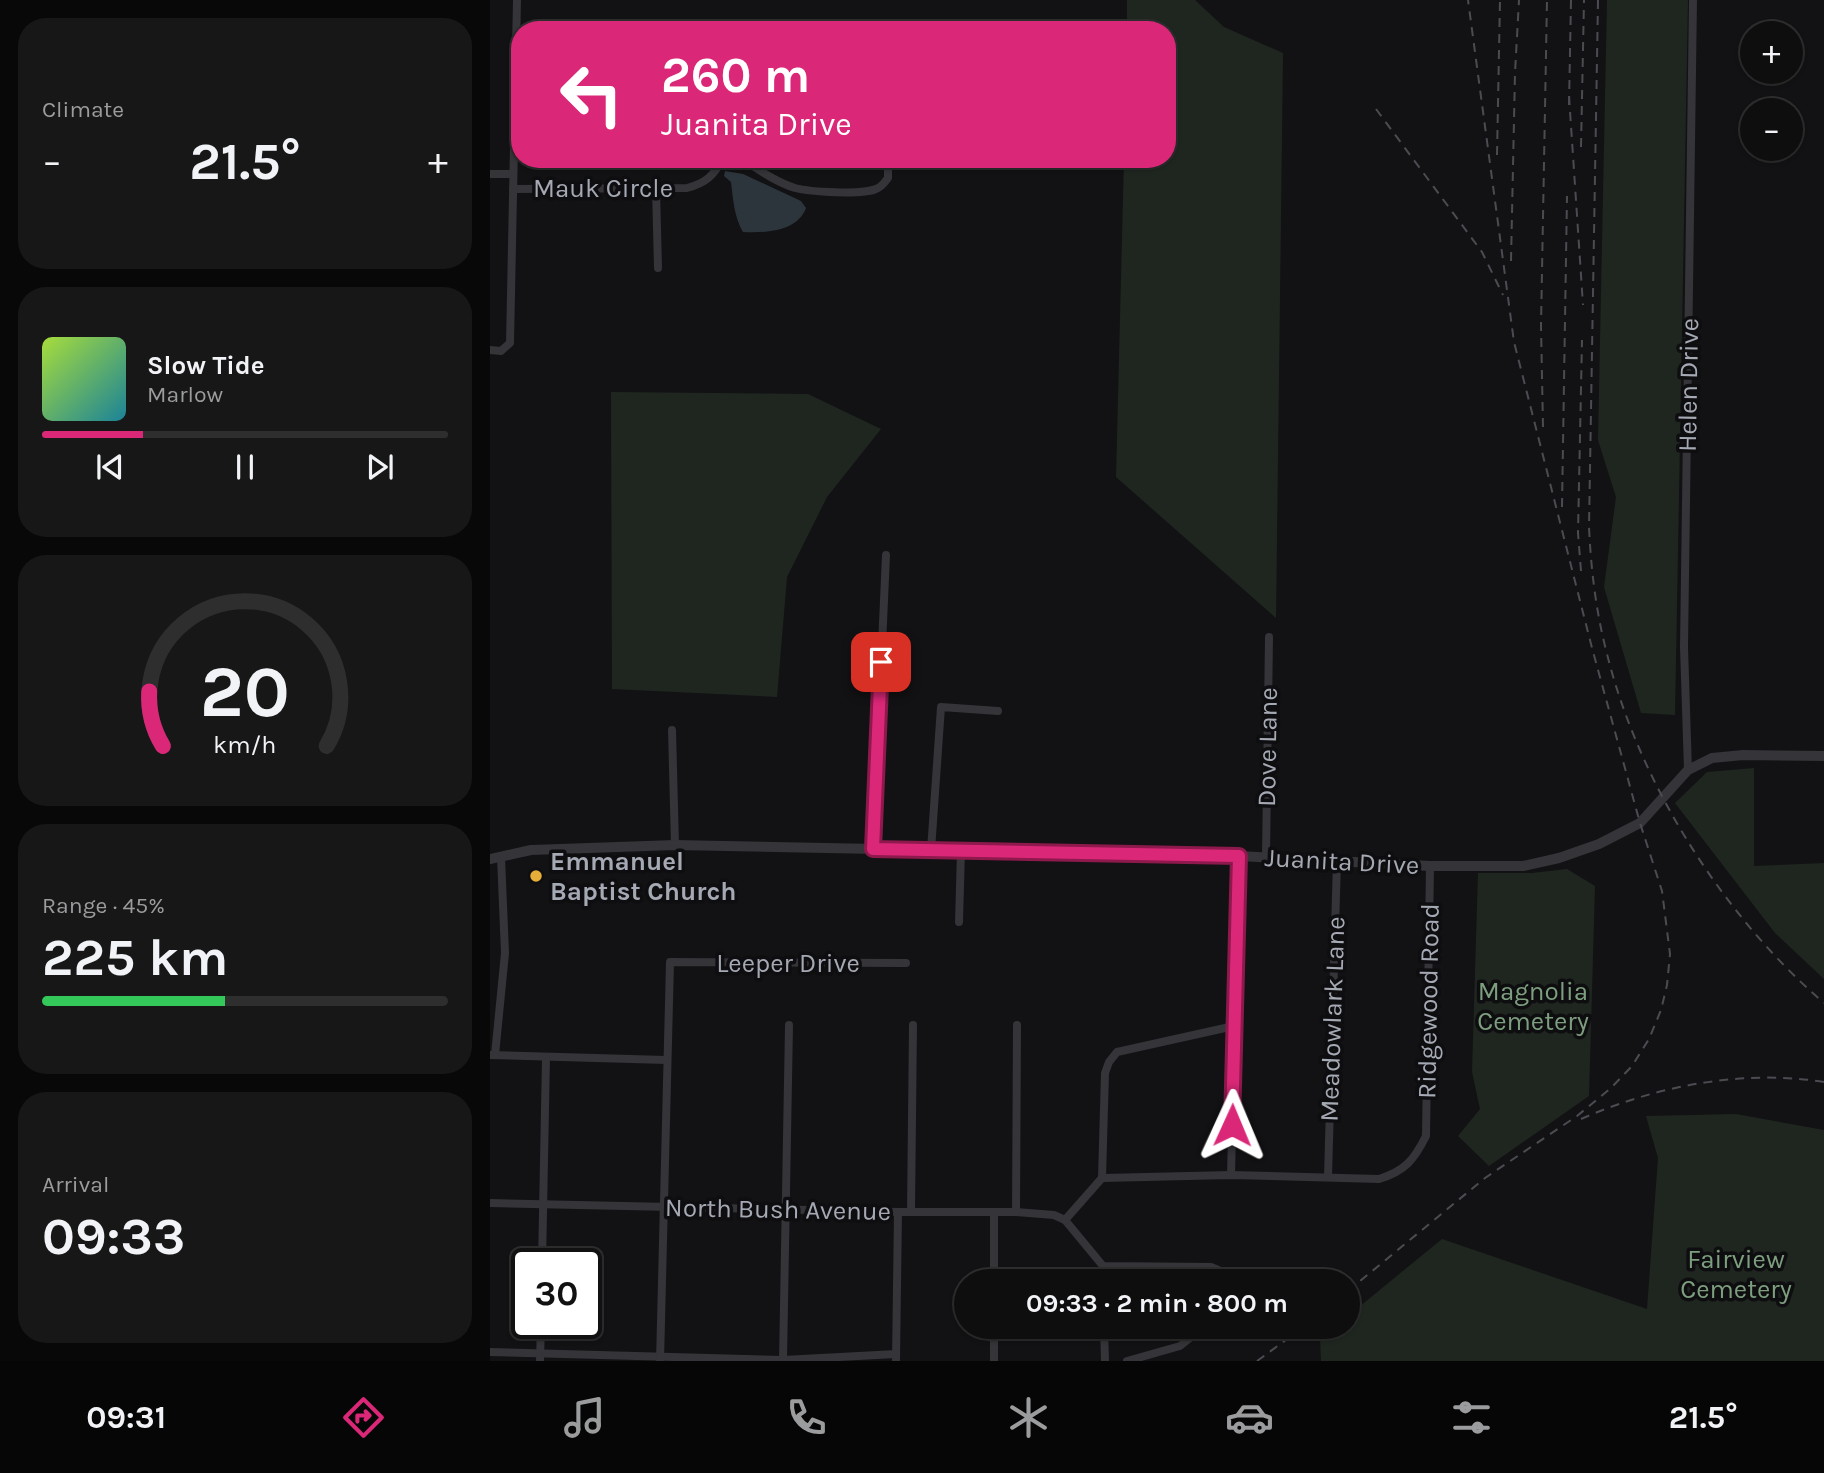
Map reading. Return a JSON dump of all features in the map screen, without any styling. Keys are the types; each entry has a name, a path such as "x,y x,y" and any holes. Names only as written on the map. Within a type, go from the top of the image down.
{"street":[{"path":"517,0 517,21"},
{"name":"Helen Drive","path":"1688,770 1684,647 1693,0"},
{"path":"490,350 501,351 510,343 513,168"},
{"name":"Mauk Circle","path":"513,189 687,188 704,183 718,168"},
{"path":"757,168 795,188 819,192 873,191 888,178 888,168"},
{"path":"490,174 513,174"},
{"path":"656,188 659,268"},
{"path":"873,849 886,555"},
{"name":"Dove Lane","path":"1266,858 1269,637"},
{"path":"931,850 941,707 998,711"},
{"path":"672,730 675,845"},
{"name":"Juanita Drive","path":"495,858 531,849 675,845 1239,856 1430,866 1531,865 1599,844 1640,823 1688,770 1712,758 1743,755 1824,756"},
{"path":"958,922 961,851"},
{"path":"1231,1175 1239,856"},
{"path":"495,858 505,953 492,1055 666,1060 660,1359"},
{"name":"Meadowlark Lane","path":"1328,1177 1337,860"},
{"name":"Ridgewood Road","path":"1328,1177 1378,1179 1397,1173 1416,1155 1426,1136 1430,866"},
{"name":"Leeper Drive","path":"666,1060 670,962 906,963"},
{"path":"783,1360 789,1025"},
{"path":"912,1211 913,1025"},
{"path":"1016,1212 1017,1025"},
{"path":"1214,1269 1103,1266 1066,1220 1102,1178 1105,1073 1108,1062 1118,1052 1234,1026"},
{"path":"543,1248 546,1057"},
{"path":"1102,1178 1231,1175 1328,1177"},
{"name":"North Bush Avenue","path":"490,1203 1016,1212 1054,1215 1066,1220"},
{"path":"490,1352 540,1357 660,1359 896,1357 898,1212"},
{"path":"994,1212 994,1269"},
{"path":"540,1357 541,1339"},
{"path":"994,1339 994,1361"},
{"path":"1104,1339 1105,1361"},
{"path":"1127,1361 1180,1346 1189,1339"}],"green space":[{"path":"1127,0 1195,0 1224,27 1283,53 1276,618 1116,477 1124,168 1176,168 1176,21 1127,21"},
{"path":"1607,0 1688,0 1675,715 1641,713 1604,587 1616,497 1598,440"},
{"path":"611,392 808,394 881,429 827,497 787,577 777,697 612,689"},
{"path":"1754,768 1754,866 1824,863 1824,979 1775,933 1675,803 1707,772"},
{"name":"Magnolia Cemetery","path":"1567,869 1595,886 1589,1096 1489,1166 1458,1136 1480,1109 1472,1072 1478,873 1532,873"},
{"name":"Fairview Cemetery","path":"1736,1114 1824,1130 1824,1361 1321,1361 1320,1339 1360,1339 1360,1306 1442,1239 1647,1309 1658,1158 1646,1116"}],"shaded area":[{"path":"725,171 743,174 801,201 806,208 802,216 779,229 743,232 736,214 731,182 724,176"}],"railway":[{"path":"1360,1281 1485,1178 1577,1116 1611,1088 1632,1066 1649,1039 1661,1010 1670,954 1662,891 1640,823 1592,648 1514,342 1468,0"},
{"path":"1497,155 1500,0"},
{"path":"1511,261 1519,0"},
{"path":"1543,427 1541,326 1547,0"},
{"path":"1569,105 1571,0"},
{"path":"1581,147 1584,0"},
{"path":"1598,0 1589,527 1603,638 1621,702 1640,751 1690,844 1719,888 1752,930 1824,1003"},
{"path":"1569,96 1583,305"},
{"path":"1376,109 1482,252 1503,295"},
{"path":"1562,507 1567,196"},
{"path":"1581,571 1578,533 1582,340"},
{"path":"1581,1119 1639,1097 1700,1083 1762,1078 1824,1082"},
{"path":"1257,1361 1287,1339"}],"place":[{"name":"Emmanuel Baptist Church","path":"536,876"}],"route":[{"path":"881,662 873,849 1239,856 1232,1125"}]}
